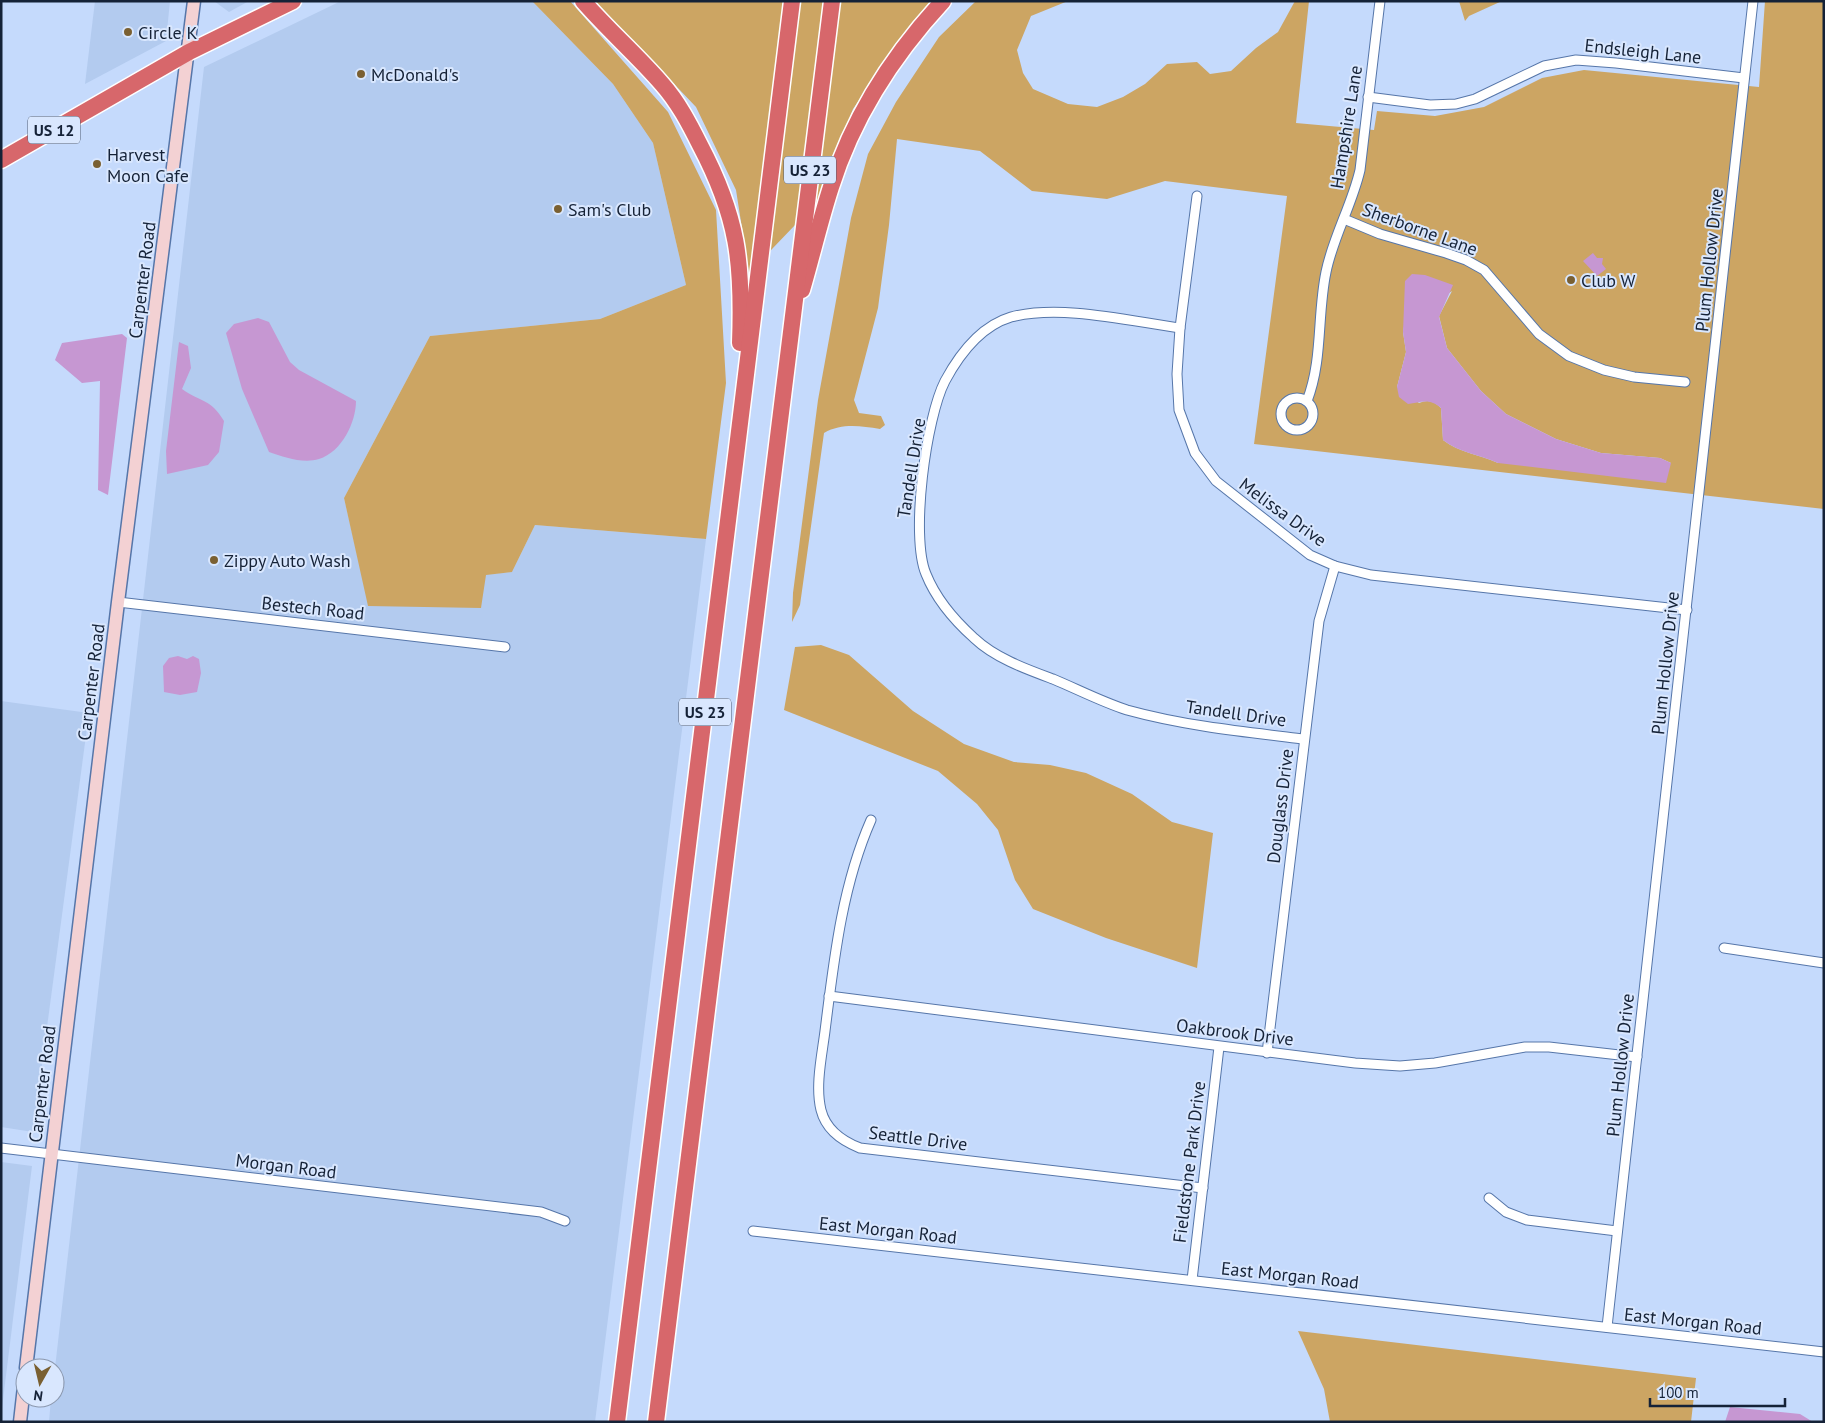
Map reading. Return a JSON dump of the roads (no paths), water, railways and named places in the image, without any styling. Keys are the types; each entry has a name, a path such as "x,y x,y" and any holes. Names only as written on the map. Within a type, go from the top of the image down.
{"highway":[{"name":"US 12","path":"1,160 189,52 293,1"},
{"path":"583,1 662,84 686,116 716,176 729,210 741,278 737,443"},
{"name":"US 23","path":"617,1422 792,1"},
{"name":"US 23","path":"656,1422 788,338 832,1"},
{"path":"788,338 831,186 852,132 881,80 898,55 943,1"}],"main road":[{"name":"Carpenter Road","path":"27,1358 118,602 194,1"},
{"path":"20,1422 22,1408"}],"street":[{"name":"Hampshire Lane","path":"1307,401 1315,382 1325,273 1331,249 1344,219 1360,170 1380,1"},
{"name":"Plum Hollow Drive","path":"1606,1327 1687,610 1753,1"},
{"name":"Endsleigh Lane","path":"1368,97 1430,105 1456,104 1475,99 1544,66 1576,60 1744,78"},
{"name":"Melissa Drive","path":"1197,196 1180,328 1177,374 1179,410 1195,453 1216,481 1238,501 1310,555 1335,566 1371,575 1687,610"},
{"name":"Sherborne Lane","path":"1344,219 1380,234 1453,255 1484,270 1538,334 1570,356 1604,370 1634,377 1685,382"},
{"name":"Tandell Drive","path":"1180,328 1076,314 1046,313 1010,318 978,338 961,354 944,383 931,427 922,483 918,531 925,573 942,604 975,640 1018,665 1126,709 1204,727 1304,739"},
{"name":"Douglass Drive","path":"1267,1052 1319,621 1335,566"},
{"name":"Bestech Road","path":"118,602 505,646"},
{"name":"Seattle Drive","path":"871,820 860,845 846,894 829,996 820,1080 820,1109 830,1128 847,1143 860,1148 1203,1188"},
{"path":"1724,948 1824,963"},
{"name":"Oakbrook Drive","path":"829,996 1219,1047 1400,1066 1435,1063 1526,1047 1550,1047 1637,1057"},
{"name":"Fieldstone Park Drive","path":"1192,1280 1219,1047"},
{"name":"Morgan Road","path":"1,1148 542,1212 565,1221"},
{"path":"1489,1198 1506,1212 1527,1220 1618,1230"},
{"name":"East Morgan Road","path":"753,1232 1824,1352"}],"place":[{"name":"Circle K","path":"128,32"},
{"name":"McDonald's","path":"361,74"},
{"name":"Harvest Moon Cafe","path":"97,164"},
{"name":"Sam's Club","path":"558,209"},
{"name":"Club W","path":"1571,280"},
{"name":"Zippy Auto Wash","path":"214,560"}]}
